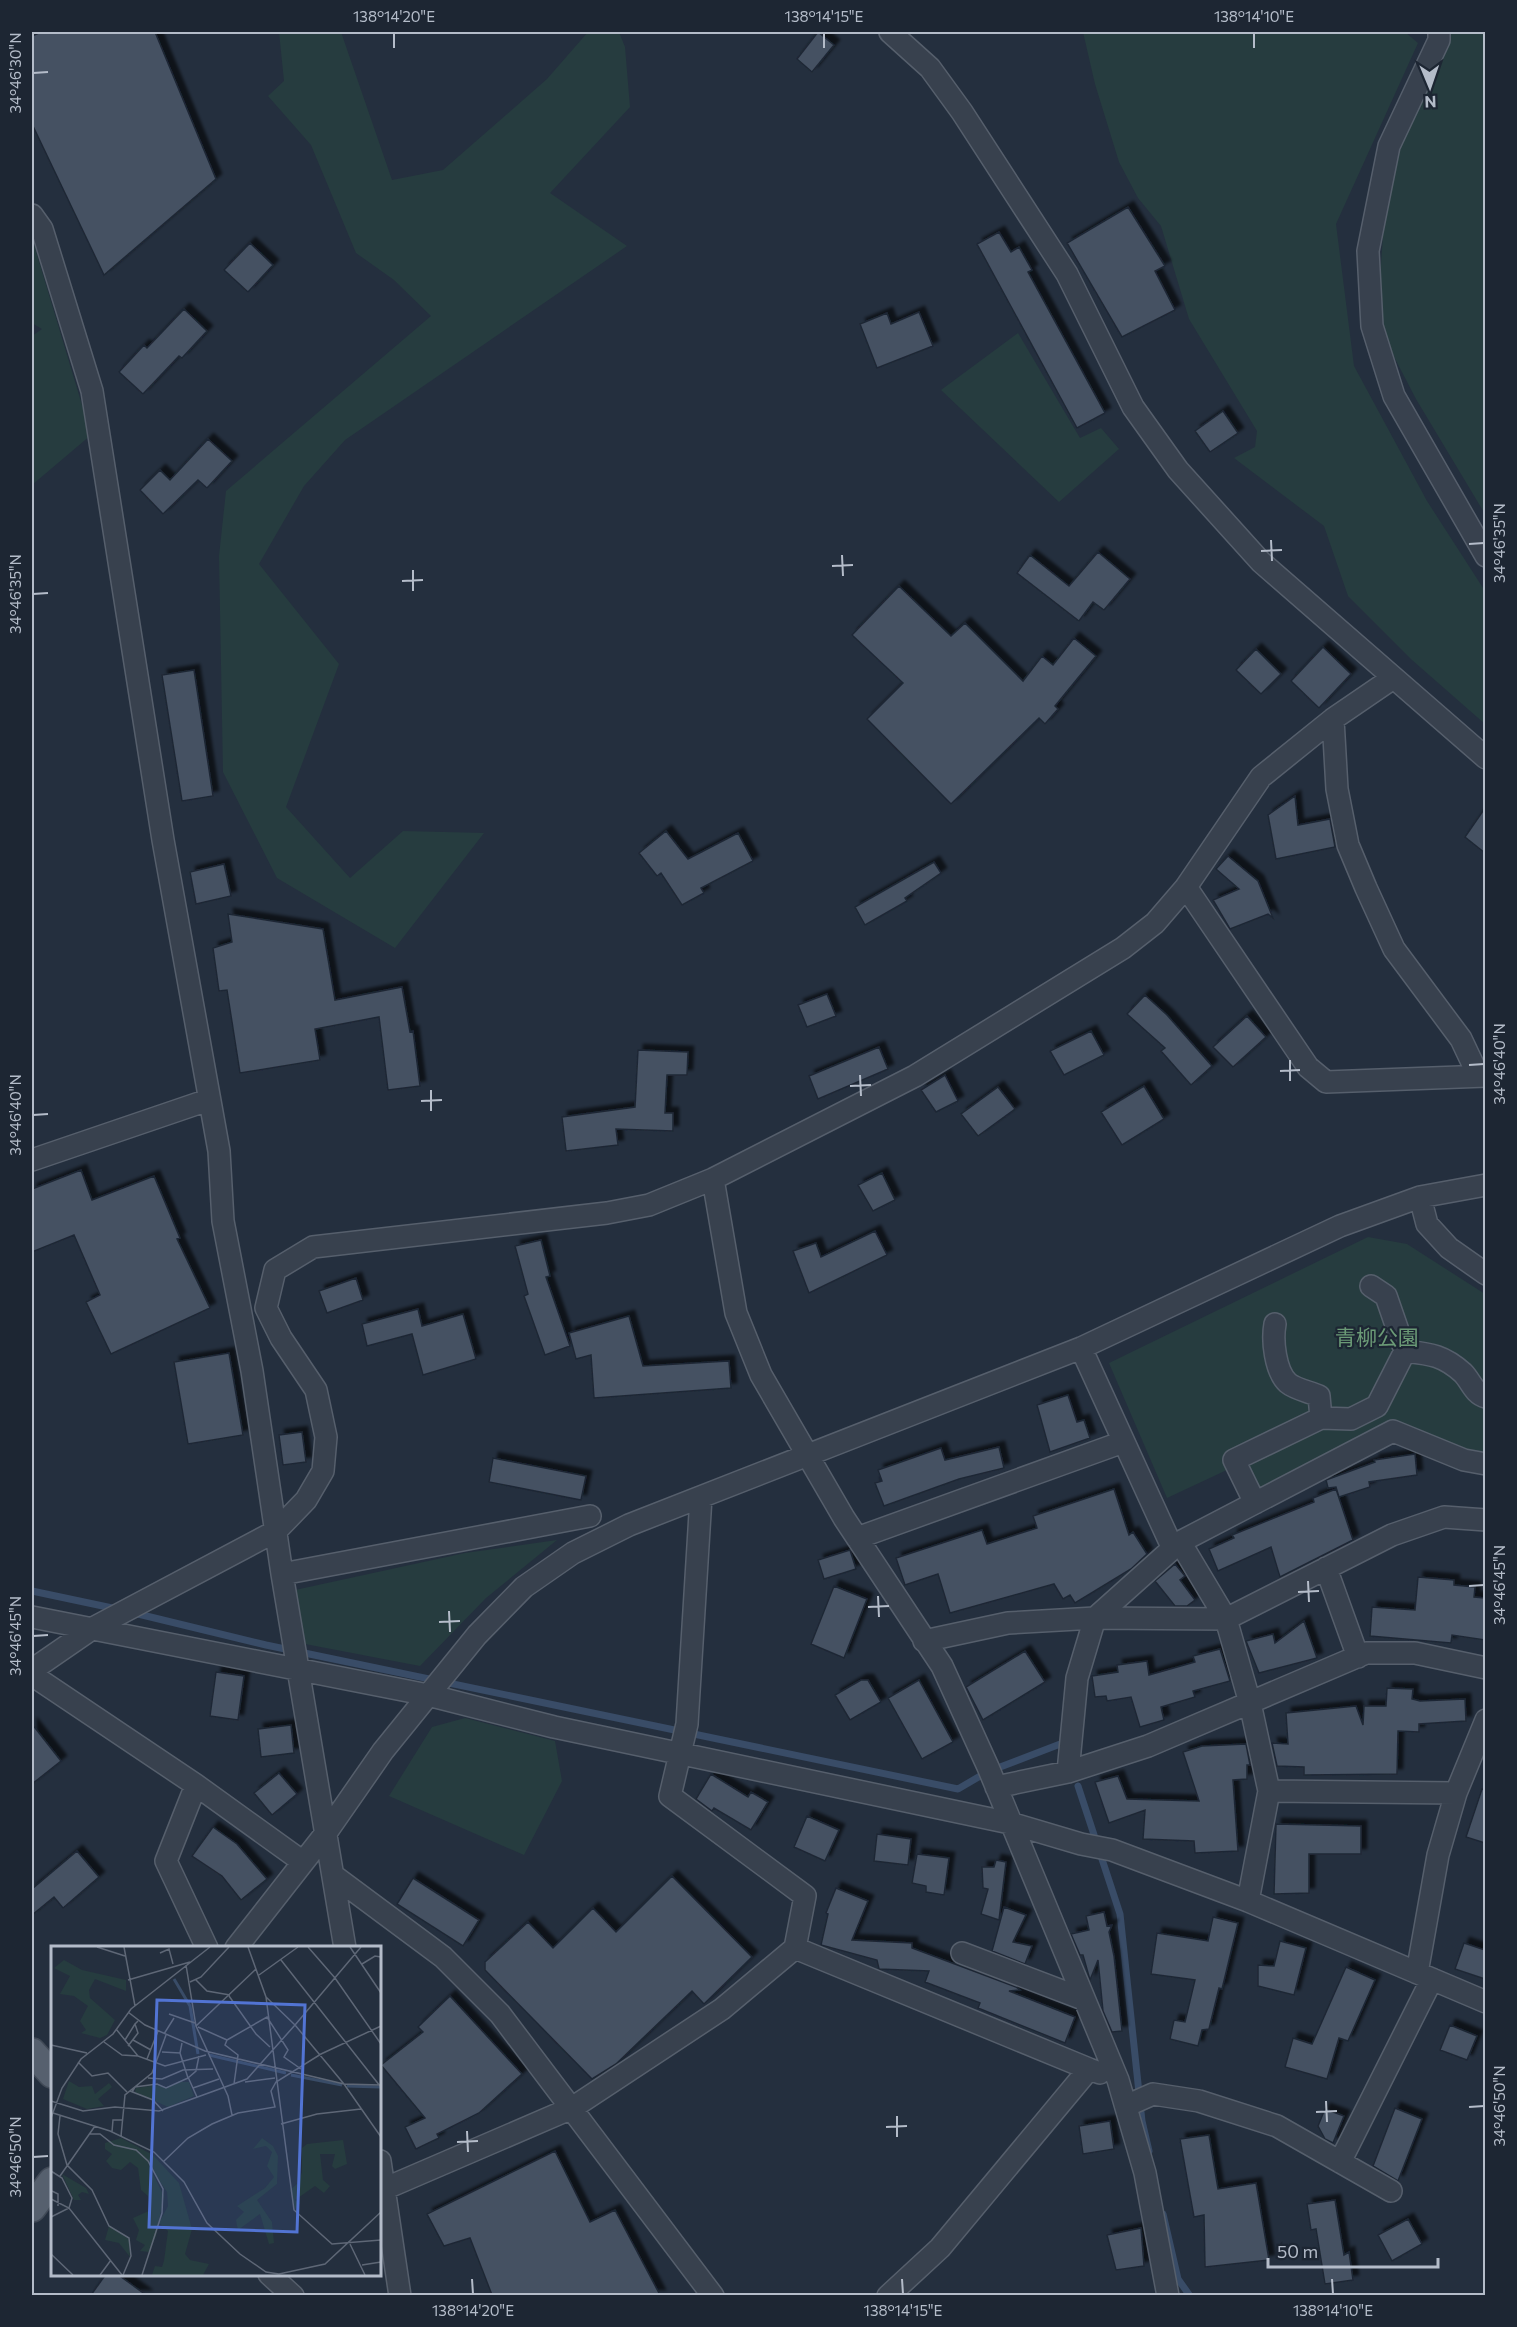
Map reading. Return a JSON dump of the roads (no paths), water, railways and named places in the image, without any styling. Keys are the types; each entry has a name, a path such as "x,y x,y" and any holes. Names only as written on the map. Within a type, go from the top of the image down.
{"main road":[{"path":"32,2052 51,2073"},
{"path":"32,2208 51,2182"}],"street":[{"path":"890,32 930,68 962,112 1067,274 1133,407 1178,470 1260,562 1485,758"},
{"path":"1439,32 1439,40 1389,146 1368,251 1372,326 1394,396 1485,556"},
{"path":"32,215 42,229 92,391 162,828 208,1100 219,1151 223,1221 252,1371 282,1574 298,1657 345,1946"},
{"path":"32,1670 100,1625 276,1532 306,1500 323,1471 326,1437 316,1390 281,1338 266,1308 275,1270 313,1246 607,1213 649,1205 713,1179 915,1076 1123,948 1155,923 1186,887 1262,777 1333,719 1393,678"},
{"path":"1186,887 1308,1067 1326,1082 1482,1076 1461,1039 1394,949 1361,877 1348,844 1336,789 1333,719"},
{"path":"32,1160 208,1100"},
{"path":"713,1179 736,1313 761,1375 794,1427 808,1456 857,1538 942,1666 988,1767 1118,2080 1145,2173 1168,2295"},
{"path":"237,1946 326,1833 383,1751 477,1635 534,1580 573,1553 629,1525 1082,1348 1340,1226 1420,1197 1485,1185"},
{"path":"1420,1197 1427,1224 1449,1248 1485,1274"},
{"path":"1255,1503 1234,1460 1321,1418 1351,1419 1377,1406 1405,1351 1386,1296 1371,1287"},
{"path":"1275,1324 1273,1335 1282,1374 1289,1384 1319,1396 1321,1418"},
{"path":"1082,1348 1123,1442 1177,1545 1226,1620 1251,1703 1269,1791 1248,1901"},
{"path":"1405,1351 1438,1355 1480,1386"},
{"path":"1069,1762 1077,1678 1095,1618 1177,1545 1393,1431 1464,1460 1485,1464"},
{"path":"857,1538 1123,1442"},
{"path":"400,2295 382,2187 572,2108 723,2008 795,1948 805,1896 670,1796 687,1724 701,1497"},
{"path":"282,1574 590,1516"},
{"path":"924,1641 1008,1623 1095,1618 1226,1620 1392,1535 1444,1517 1485,1520"},
{"path":"1326,1568 1358,1656"},
{"path":"32,1617 100,1625 298,1657 428,1695 554,1727 1010,1823 1081,1844 1112,1850 1248,1901 1485,2002"},
{"path":"996,1787 1069,1762 1148,1746 1366,1653 1415,1653 1485,1668"},
{"path":"32,1676 196,1785 303,1862"},
{"path":"1340,2162 1425,1976 1438,1855 1456,1793 1485,1720"},
{"path":"196,1785 166,1861 207,1946"},
{"path":"1269,1791 1456,1793"},
{"path":"334,1876 443,1957 500,2014 713,2295"},
{"path":"795,1948 1118,2080"},
{"path":"962,1953 1083,1999"},
{"path":"888,2295 940,2248 1089,2069"},
{"path":"1127,2105 1153,2094 1199,2101 1277,2126 1391,2191"},
{"path":"271,2276 293,2295"}],"waterway":[{"path":"32,1591 117,1609"},
{"path":"134,1613 266,1645 958,1789 987,1772 1068,1741"},
{"path":"1078,1786 1120,1914 1142,2121 1149,2151"},
{"path":"1163,2214 1178,2279 1190,2296"}],"park label":[{"name":"青柳公園","path":"1377,1336"}]}
